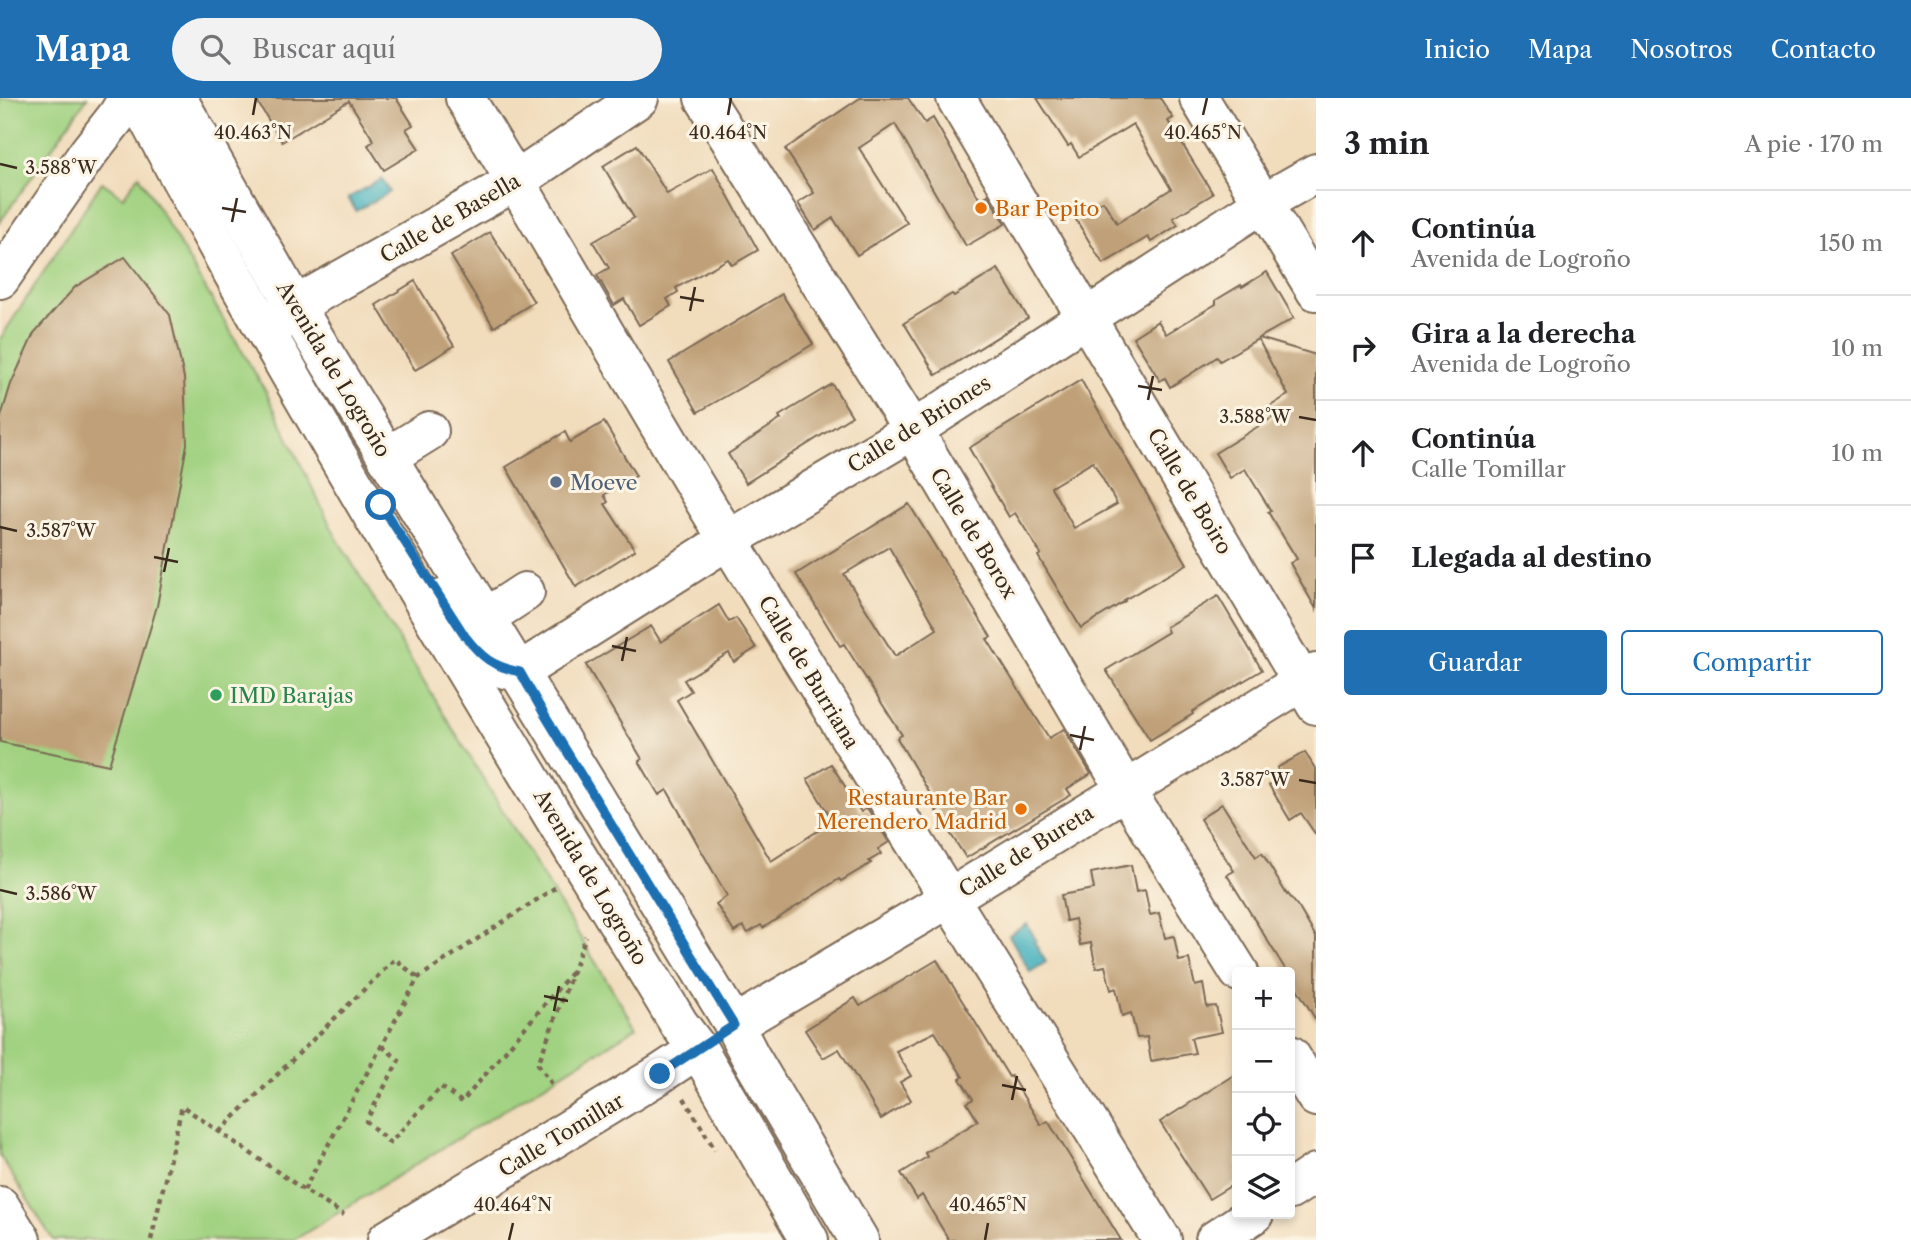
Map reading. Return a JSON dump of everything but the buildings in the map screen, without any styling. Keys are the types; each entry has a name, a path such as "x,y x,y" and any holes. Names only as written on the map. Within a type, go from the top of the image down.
{"street":[{"path":"0,279 128,98"},
{"name":"Avenida de Logroño","path":"137,98 203,223 355,489 679,1024 698,1049 810,1238"},
{"name":"Avenida de Logroño","path":"177,98 295,306 734,1025 859,1240"},
{"name":"Calle de Burriana","path":"465,98 728,540 948,899 1162,1240"},
{"name":"Calle de Basella","path":"272,342 274,329 284,312 516,181 639,98"},
{"name":"Calle de Borox","path":"704,98 913,430 1125,789 1236,967"},
{"name":"Calle de Boiro","path":"957,98 1312,686"},
{"path":"1199,98 1316,291"},
{"name":"Calle de Briones","path":"520,672 728,540 913,430 1263,203 1316,173"},
{"path":"387,457 429,431"},
{"name":"Avenida de Logroño","path":"355,489 370,495 381,505 478,653 488,662 520,672"},
{"path":"485,618 525,592"},
{"name":"Calle de Bureta","path":"734,1025 948,899 1125,789 1312,686"},
{"path":"698,1049 734,1025"},
{"name":"Calle Tomillar","path":"387,1240 698,1049"},
{"path":"1295,1063 1316,1097"},
{"path":"1295,1187 1316,1173"},
{"path":"0,1206 21,1240"},
{"path":"1215,1240 1246,1219"}],"path":[{"path":"304,1190 418,978 556,887"},
{"path":"552,1084 538,1064 586,936"},
{"path":"219,1132 395,959 418,978"},
{"path":"382,1046 400,1059 366,1121 390,1143 441,1087 462,1102 572,972"},
{"path":"151,1240 182,1106 344,1215"}],"green space":[{"path":"0,98 87,98 0,222"},
{"name":"IMD Barajas","path":"139,175 266,392 335,535 636,1028 294,1240 53,1240 0,1156 0,339 102,182 123,197"}],"water":[{"path":"382,179 390,192 356,211 348,198"},
{"path":"1027,924 1046,962 1030,972 1009,935"}],"place":[{"name":"Bar Pepito","path":"981,208"},
{"name":"Moeve","path":"556,482"},
{"name":"IMD Barajas","path":"216,695"},
{"name":"Restaurante Bar Merendero Madrid","path":"1021,809"}],"route":[{"path":"381,505 478,653 488,662 520,672 734,1025 660,1074"}]}
